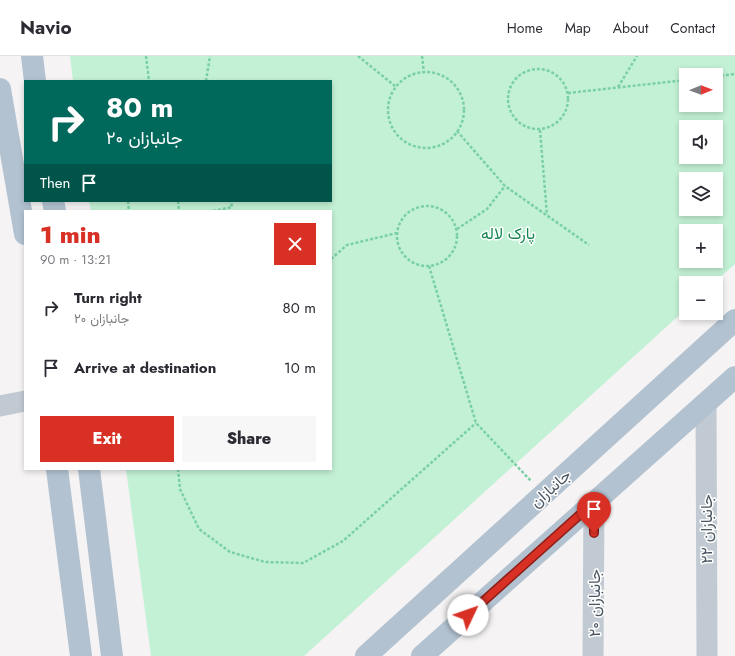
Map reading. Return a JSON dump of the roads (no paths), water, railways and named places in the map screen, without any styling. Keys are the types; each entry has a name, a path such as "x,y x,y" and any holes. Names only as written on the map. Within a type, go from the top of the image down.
{"main road":[{"path":"32,56 35,80"},
{"path":"0,89 24,228"},
{"name":"جانبازان","path":"366,656 735,320"},
{"path":"422,656 735,377"},
{"path":"57,470 81,656"},
{"path":"89,470 112,656"}],"street":[{"path":"0,406 24,401"},
{"name":"جانبازان ۲۲","path":"706,403 707,656"},
{"name":"جانبازان ۲۰","path":"593,656 594,502"}],"park label":[{"name":"پارک لاله","path":"508,233"}]}
